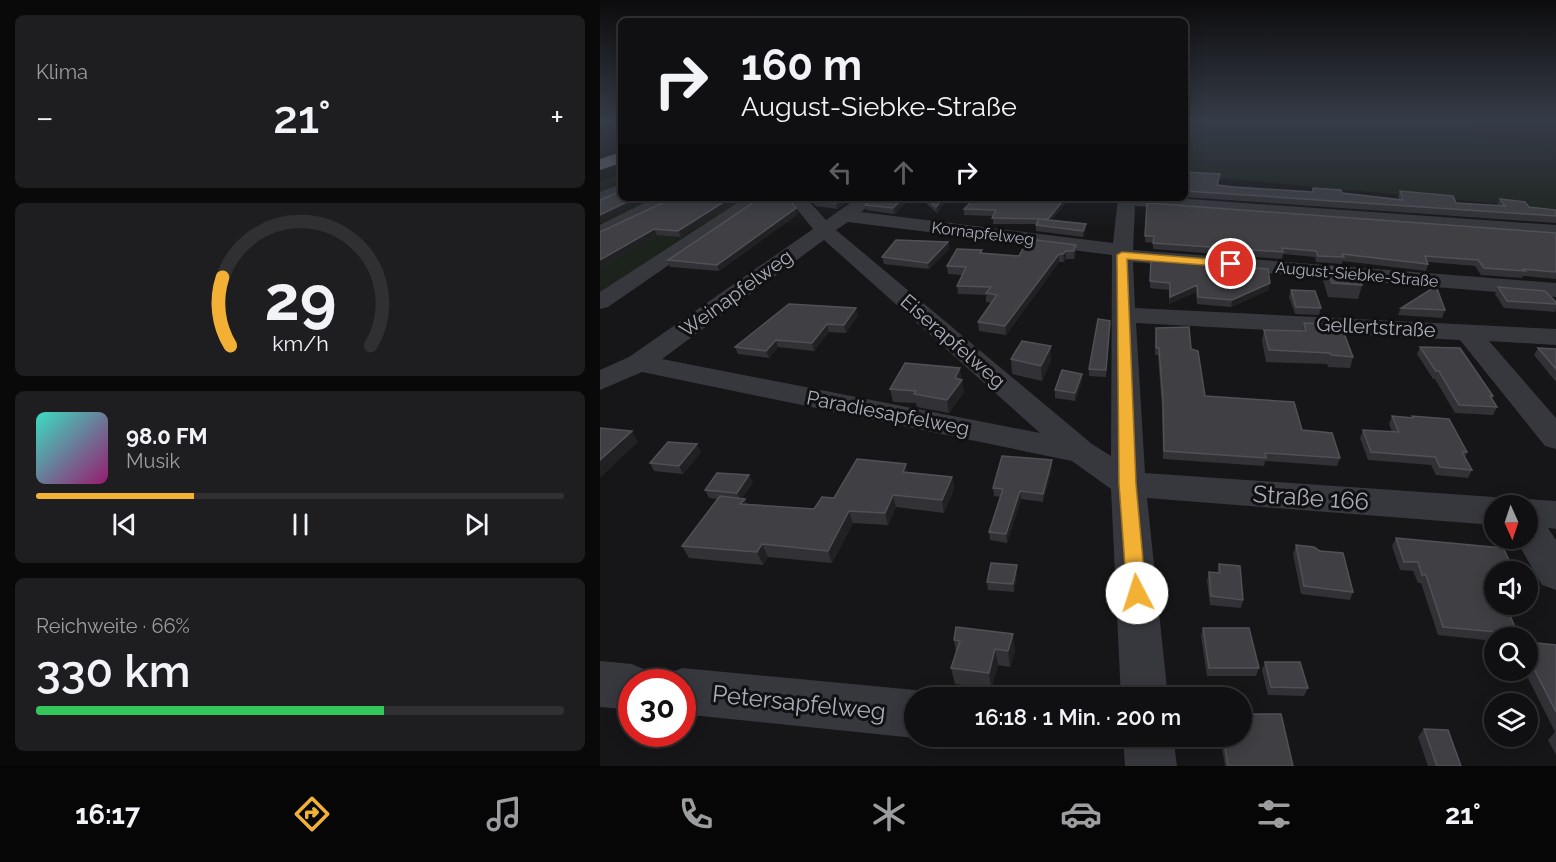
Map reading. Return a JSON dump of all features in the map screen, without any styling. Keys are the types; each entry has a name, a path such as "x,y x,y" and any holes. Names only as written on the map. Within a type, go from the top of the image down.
{"highway":[{"path":"600,165 618,158"}],"street":[{"path":"600,199 618,190"},
{"path":"600,233 662,201"},
{"path":"600,302 752,201"},
{"name":"Eiserapfelweg","path":"801,201 834,223 1082,452"},
{"name":"Weinapfelweg","path":"600,381 639,363 865,201"},
{"path":"1127,201 1122,253 1128,484 1144,687"},
{"path":"1154,201 1556,231"},
{"name":"Kornapfelweg","path":"834,223 1122,253"},
{"name":"August-Siebke-Straße","path":"1122,253 1556,290"},
{"name":"Gellertstraße","path":"1125,315 1556,337"},
{"path":"1467,332 1556,438"},
{"name":"Paradiesapfelweg","path":"639,363 1082,452 1128,484"},
{"name":"Straße 166","path":"1128,484 1484,510"},
{"path":"1538,514 1556,515"},
{"path":"1538,544 1556,573"},
{"path":"600,684 618,686"},
{"name":"Petersapfelweg","path":"696,693 904,713"},
{"path":"1149,747 1151,766"}],"shaded area":[{"path":"1188,158 1556,158 1556,209 1188,175"},
{"path":"618,174 618,201 747,201 600,299 600,182"}],"building":[{"path":"1188,172 1220,174 1217,185 1234,187 1313,192 1313,188 1341,190 1342,193 1403,200 1400,191 1453,196 1456,203 1505,206 1500,199 1525,202 1529,207 1556,210 1556,216 1188,191"},
{"path":"618,192 618,201 629,201 600,215 600,200"},
{"path":"667,201 725,201 678,231 654,229 600,260 600,232"},
{"path":"756,201 790,201 796,208 717,265 668,260"},
{"path":"870,201 900,201 893,208 865,205"},
{"path":"929,201 941,201 936,207"},
{"path":"972,201 1063,201 1048,219 992,218 996,210 964,209"},
{"path":"1147,203 1556,233 1556,272 1484,268 1478,260 1425,256 1428,264 1342,254 1344,257 1318,256 1316,251 1282,248 1283,252 1153,243 1154,236 1145,236"},
{"path":"1039,219 1086,224 1083,231 1036,225"},
{"path":"1028,239 1076,245 1074,251 1059,254 1005,326 978,322 997,295 986,293 991,287 957,286 966,267 947,266 957,249 982,250 980,253 1019,256"},
{"path":"896,240 948,242 928,263 882,257"},
{"path":"1151,259 1268,269 1270,283 1232,300 1198,297 1197,285 1170,297 1170,283 1150,281"},
{"path":"1326,267 1354,269 1362,285 1332,283"},
{"path":"1436,286 1445,310 1401,308"},
{"path":"1498,287 1545,291 1556,304 1507,301"},
{"path":"1291,290 1315,291 1321,308 1296,307"},
{"path":"789,304 856,308 844,325 827,324 812,343 776,340 766,351 735,347"},
{"path":"1098,319 1110,321 1106,370 1089,369"},
{"path":"1304,323 1330,324 1332,330 1343,331 1353,357 1330,353 1269,350 1264,330 1306,331"},
{"path":"1189,327 1191,349 1198,351 1205,396 1294,402 1302,430 1332,433 1340,458 1265,453 1266,458 1164,451 1163,401 1159,348 1156,348 1156,328"},
{"path":"1022,341 1051,346 1041,366 1011,359"},
{"path":"1420,347 1460,348 1493,396 1490,396 1497,407 1459,405 1439,371 1436,371"},
{"path":"1538,348 1556,349 1556,369"},
{"path":"905,363 960,368 955,378 962,380 947,400 914,394 916,391 890,389"},
{"path":"1062,370 1082,374 1075,393 1055,390"},
{"path":"1392,416 1449,419 1467,452 1462,452 1472,470 1440,467 1435,457 1371,452 1363,430 1399,432"},
{"path":"600,428 632,431 600,460"},
{"path":"668,442 697,444 679,466 650,463"},
{"path":"1002,456 1052,460 1043,494 1020,491 1006,534 989,532 1003,489 993,488"},
{"path":"857,459 906,464 903,472 952,477 942,500 893,495 885,513 849,511 828,551 762,544 757,552 682,546 720,496 745,499 740,504 814,509 822,497 834,498"},
{"path":"717,473 749,475 737,493 705,490"},
{"path":"1396,538 1484,546 1484,549 1504,549 1510,561 1484,561 1484,615 1510,615 1515,627 1484,627 1484,631 1443,627 1426,575 1422,575 1418,562 1404,562"},
{"path":"1296,545 1314,547 1320,551 1343,553 1353,592 1304,586"},
{"path":"991,563 1017,565 1013,584 987,582"},
{"path":"1219,564 1240,566 1243,600 1211,596 1209,572 1220,573"},
{"path":"956,627 1013,634 1008,651 995,649 989,673 951,668 960,641 954,640"},
{"path":"1203,628 1249,628 1259,668 1209,668"},
{"path":"1538,643 1556,645 1556,712 1538,677"},
{"path":"1265,662 1300,662 1308,688 1271,687"},
{"path":"1252,714 1281,714 1293,766 1228,766 1225,747 1252,747"},
{"path":"1424,729 1448,730 1461,766 1437,766"}],"route":[{"path":"1137,593 1128,484 1122,255 1231,264"}]}
